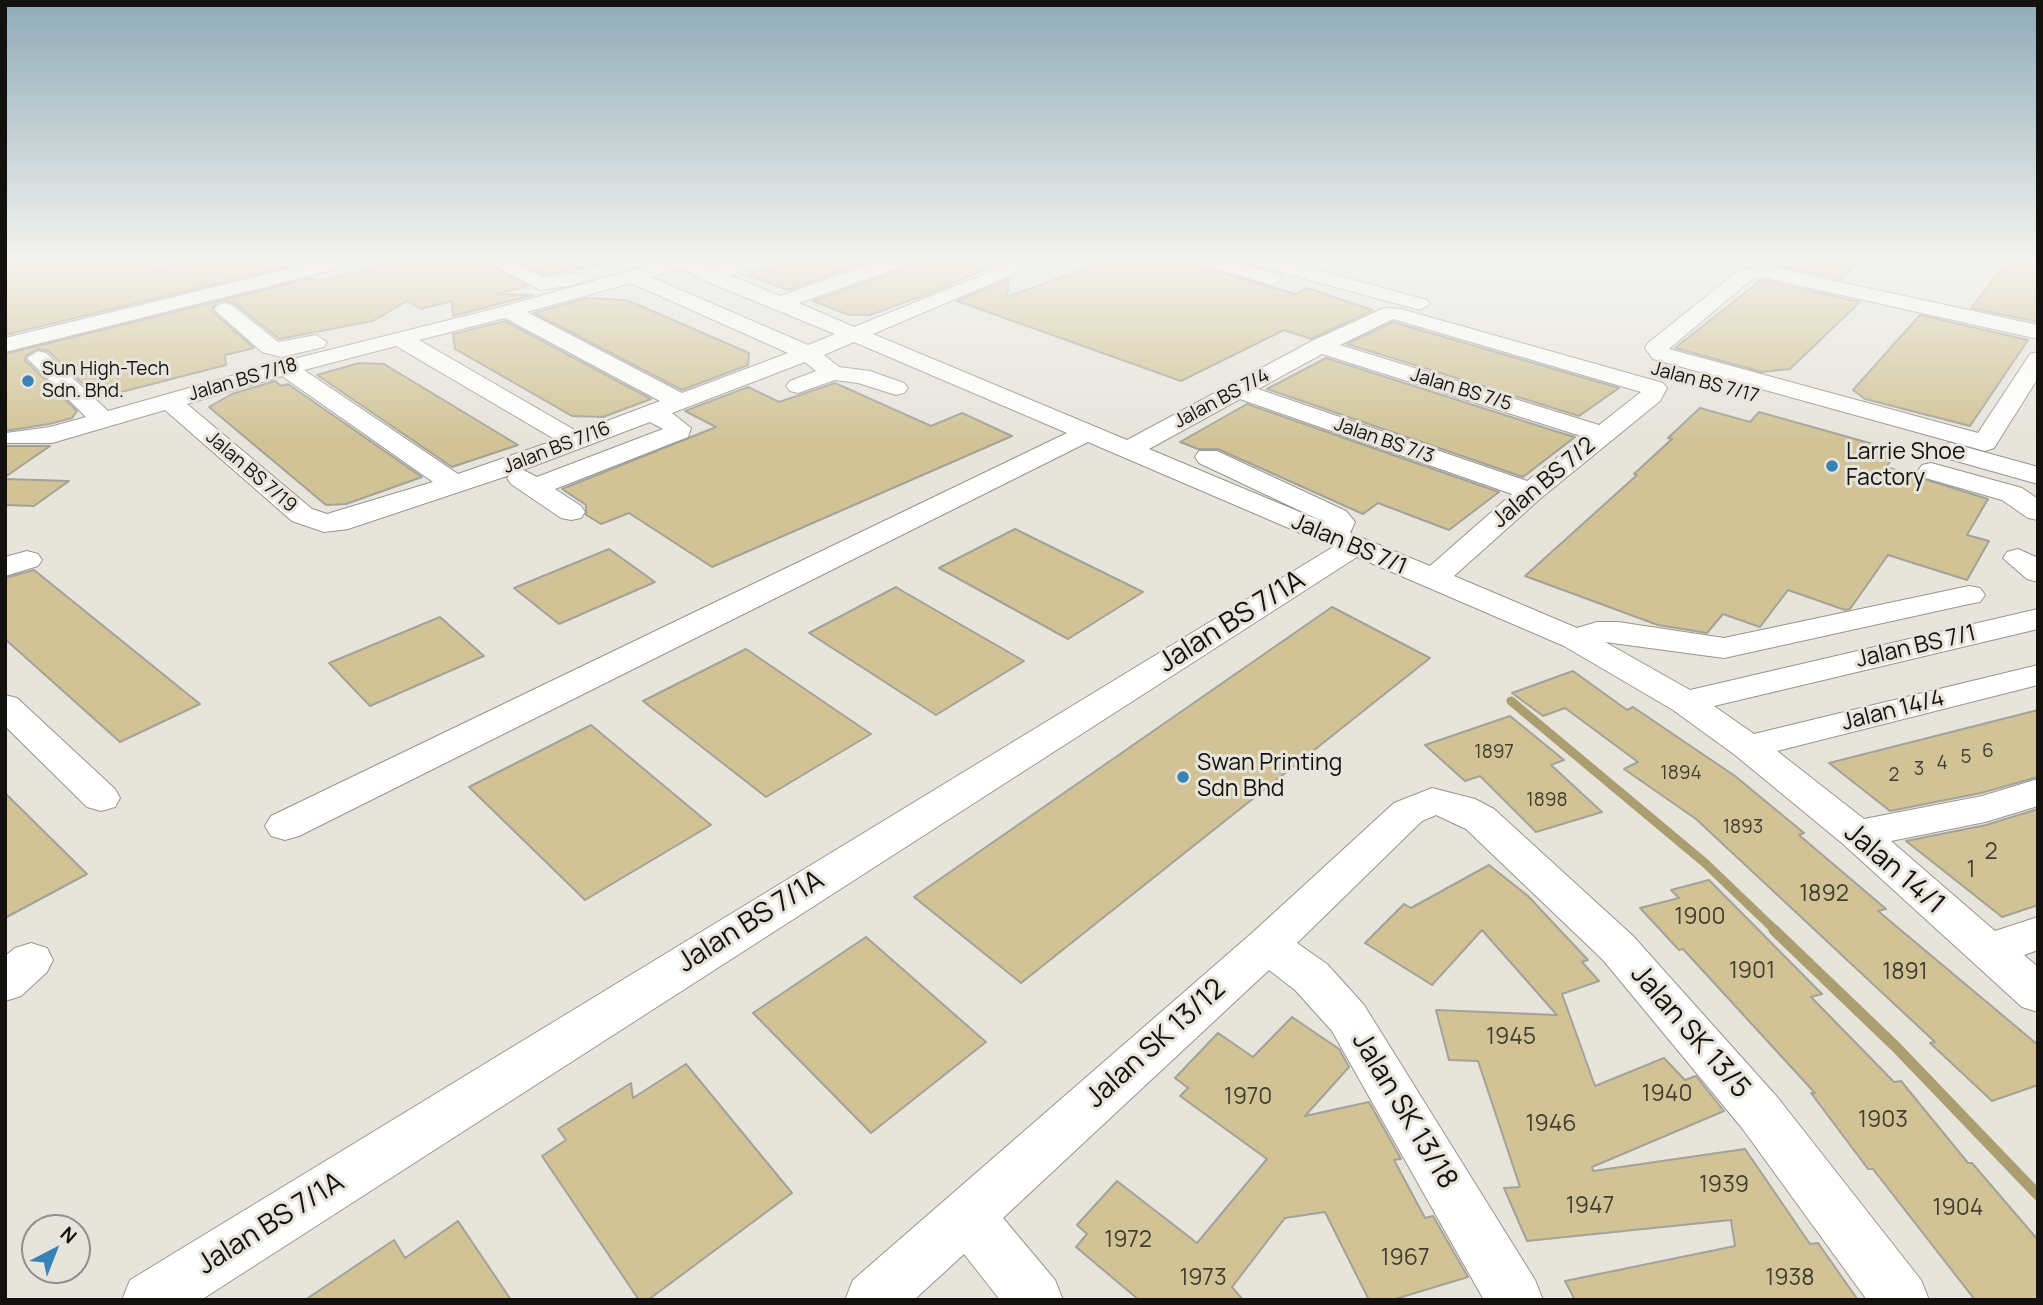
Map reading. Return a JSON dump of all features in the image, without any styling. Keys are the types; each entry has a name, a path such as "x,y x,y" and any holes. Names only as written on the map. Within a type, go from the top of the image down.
{"street":[{"path":"5,345 111,319"},
{"path":"236,319 270,348 281,350 387,323 412,325 442,319"},
{"name":"Jalan BS 7/18","path":"16,438 44,437 285,368 400,339 427,323 455,319"},
{"path":"523,319 681,402"},
{"path":"730,319 808,353 832,373"},
{"name":"Jalan BS 7/1","path":"812,319 1576,639 1685,702 2038,620"},
{"path":"851,335 891,319"},
{"name":"Jalan BS 7/4","path":"1126,451 1374,319"},
{"name":"Jalan BS 7/4","path":"1415,319 1655,388"},
{"name":"Jalan BS 7/17","path":"1470,319 2038,476"},
{"path":"1691,319 1656,348 1661,354 2038,456"},
{"path":"1979,319 2038,332"},
{"name":"Jalan BS 7/16","path":"302,515 324,523 355,520 681,402 851,335"},
{"path":"400,339 576,441"},
{"name":"Jalan BS 7/5","path":"1320,346 1602,434"},
{"path":"38,358 103,420"},
{"path":"1985,443 2038,359"},
{"path":"285,368 455,485"},
{"path":"798,386 832,373 862,376 897,388"},
{"name":"Jalan BS 7/2","path":"1432,580 1531,492 1651,396 1655,388"},
{"name":"Jalan BS 7/3","path":"1238,390 1531,492"},
{"name":"Jalan BS 7/19","path":"169,401 302,515"},
{"path":"535,487 679,432 678,428 652,412"},
{"path":"285,826 1085,434"},
{"path":"1208,457 1336,517 1341,522 1341,542"},
{"path":"503,468 571,512"},
{"path":"1931,471 2012,494 2038,512"},
{"name":"Jalan BS 7/1A","path":"150,1300 1341,542"},
{"path":"1576,639 1597,632 1618,632 1724,648 1959,597 1995,628"},
{"name":"Jalan 14/4","path":"1748,747 2034,679"},
{"name":"Jalan 14/1","path":"1685,702 1748,747 1857,834 2038,994"},
{"path":"5,706 101,798"},
{"path":"1857,834 1985,809 2038,792"},
{"name":"Jalan SK 13/12","path":"873,1300 1267,945 1408,812 1432,801 1443,801"},
{"name":"Jalan SK 13/5","path":"1443,801 1480,819 1618,948 1760,1113 1901,1300"},
{"path":"1988,951 2038,933"},
{"name":"Jalan SK 13/18","path":"1267,945 1311,977 1348,1018 1516,1300"},
{"path":"966,1214 1035,1300"}],"building":[{"path":"5,319 72,319 5,335"},
{"path":"146,319 221,319 254,348 225,355 226,365 98,398 48,351 37,349 26,356 25,360 77,411 72,418 5,431 5,354"},
{"path":"254,319 377,319 373,321 279,339"},
{"path":"545,319 671,319 749,353 748,365 682,390"},
{"path":"1007,319 1354,319 1311,339 1284,330 1181,381"},
{"path":"1712,319 1842,319 1790,369 1762,372 1675,348"},
{"path":"1917,319 1937,319 2028,340 1970,426 1865,399 1853,390"},
{"path":"505,321 651,399 603,417 572,416 455,349 453,334"},
{"path":"1393,322 1619,388 1579,416 1347,344"},
{"path":"1326,358 1575,437 1523,477 1267,389"},
{"path":"359,363 384,364 518,445 452,467 317,375"},
{"path":"275,381 281,386 288,384 422,477 346,504 326,505 209,407 232,394"},
{"path":"835,383 931,426 962,413 1012,436 712,567 629,513 601,524 586,515 586,505 562,489 716,427 685,411 748,387 779,402"},
{"path":"1247,404 1499,492 1449,530 1378,503 1363,514 1218,449 1198,449 1180,442"},
{"path":"1700,408 1750,422 1759,412 1898,451 1886,467 1988,499 1967,535 1989,541 1967,580 1888,555 1850,609 1845,610 1788,590 1760,627 1723,614 1707,633 1658,625 1525,576 1637,475 1634,474 1672,439 1668,438"},
{"path":"6,446 50,446 5,477"},
{"path":"5,479 69,481 34,506 5,505"},
{"path":"1015,529 1143,592 1068,639 939,568"},
{"path":"609,549 655,582 559,624 514,588"},
{"path":"34,570 200,704 120,742 5,639 5,578"},
{"path":"896,587 1024,661 936,715 809,633"},
{"name":"Swan Printing Sdn Bhd","path":"1332,607 1430,658 1021,983 914,897"},
{"path":"440,617 484,656 370,706 329,663"},
{"path":"746,649 871,734 766,797 643,701"},
{"path":"1573,671 1627,710 1633,707 1735,776 1804,833 1799,835 1886,909 1878,911 2038,1045 2038,1085 1992,1101 1930,1043 1935,1042 1696,819 1624,769 1638,762 1565,708 1543,716 1512,693"},
{"path":"2038,710 2038,777 1981,793 1890,811 1829,763"},
{"path":"1510,716 1564,760 1551,765 1602,812 1536,832 1480,776 1465,781 1425,745"},
{"path":"591,725 711,825 585,900 469,787"},
{"path":"5,793 87,874 5,918"},
{"path":"2038,809 2038,905 2002,917 1906,841 1986,825"},
{"path":"1489,865 1528,896 1588,960 1582,962 1599,981 1562,994 1595,1086 1664,1058 1685,1080 1696,1076 1724,1111 1592,1167 1593,1171 1745,1149 1810,1244 1818,1243 1858,1300 1575,1300 1565,1281 1735,1246 1731,1220 1527,1241 1504,1188 1520,1187 1478,1061 1449,1060 1436,1010 1557,1015 1482,930 1432,985 1365,943 1404,904 1411,908"},
{"path":"1709,880 1822,994 1811,997 1894,1082 1901,1081 1968,1163 1972,1163 2038,1240 2038,1300 1975,1300 1873,1169 1868,1169 1811,1093 1815,1093 1683,949 1679,950 1640,908 1679,898 1671,890"},
{"path":"866,937 986,1042 871,1133 753,1013"},
{"path":"1292,1017 1339,1049 1349,1067 1305,1116 1369,1102 1401,1159 1394,1160 1425,1218 1433,1216 1468,1277 1392,1300 1369,1300 1325,1212 1285,1218 1232,1287 1243,1300 1139,1300 1076,1247 1087,1234 1077,1225 1117,1181 1197,1243 1267,1159 1180,1096 1188,1088 1175,1078 1218,1033 1253,1057"},
{"path":"686,1064 792,1193 648,1300 639,1300 542,1156 566,1140 558,1129 631,1083 633,1098"},
{"path":"458,1221 511,1300 305,1300 394,1240 405,1258"}],"waterway":[{"path":"1511,701 1705,863 1776,931"},
{"path":"1774,930 1896,1047 2038,1195"}],"place":[{"name":"Sun High-Tech Sdn. Bhd.","path":"28,381"},
{"name":"Larrie Shoe Factory","path":"1832,466"},
{"name":"Swan Printing Sdn Bhd","path":"1183,777"}]}
